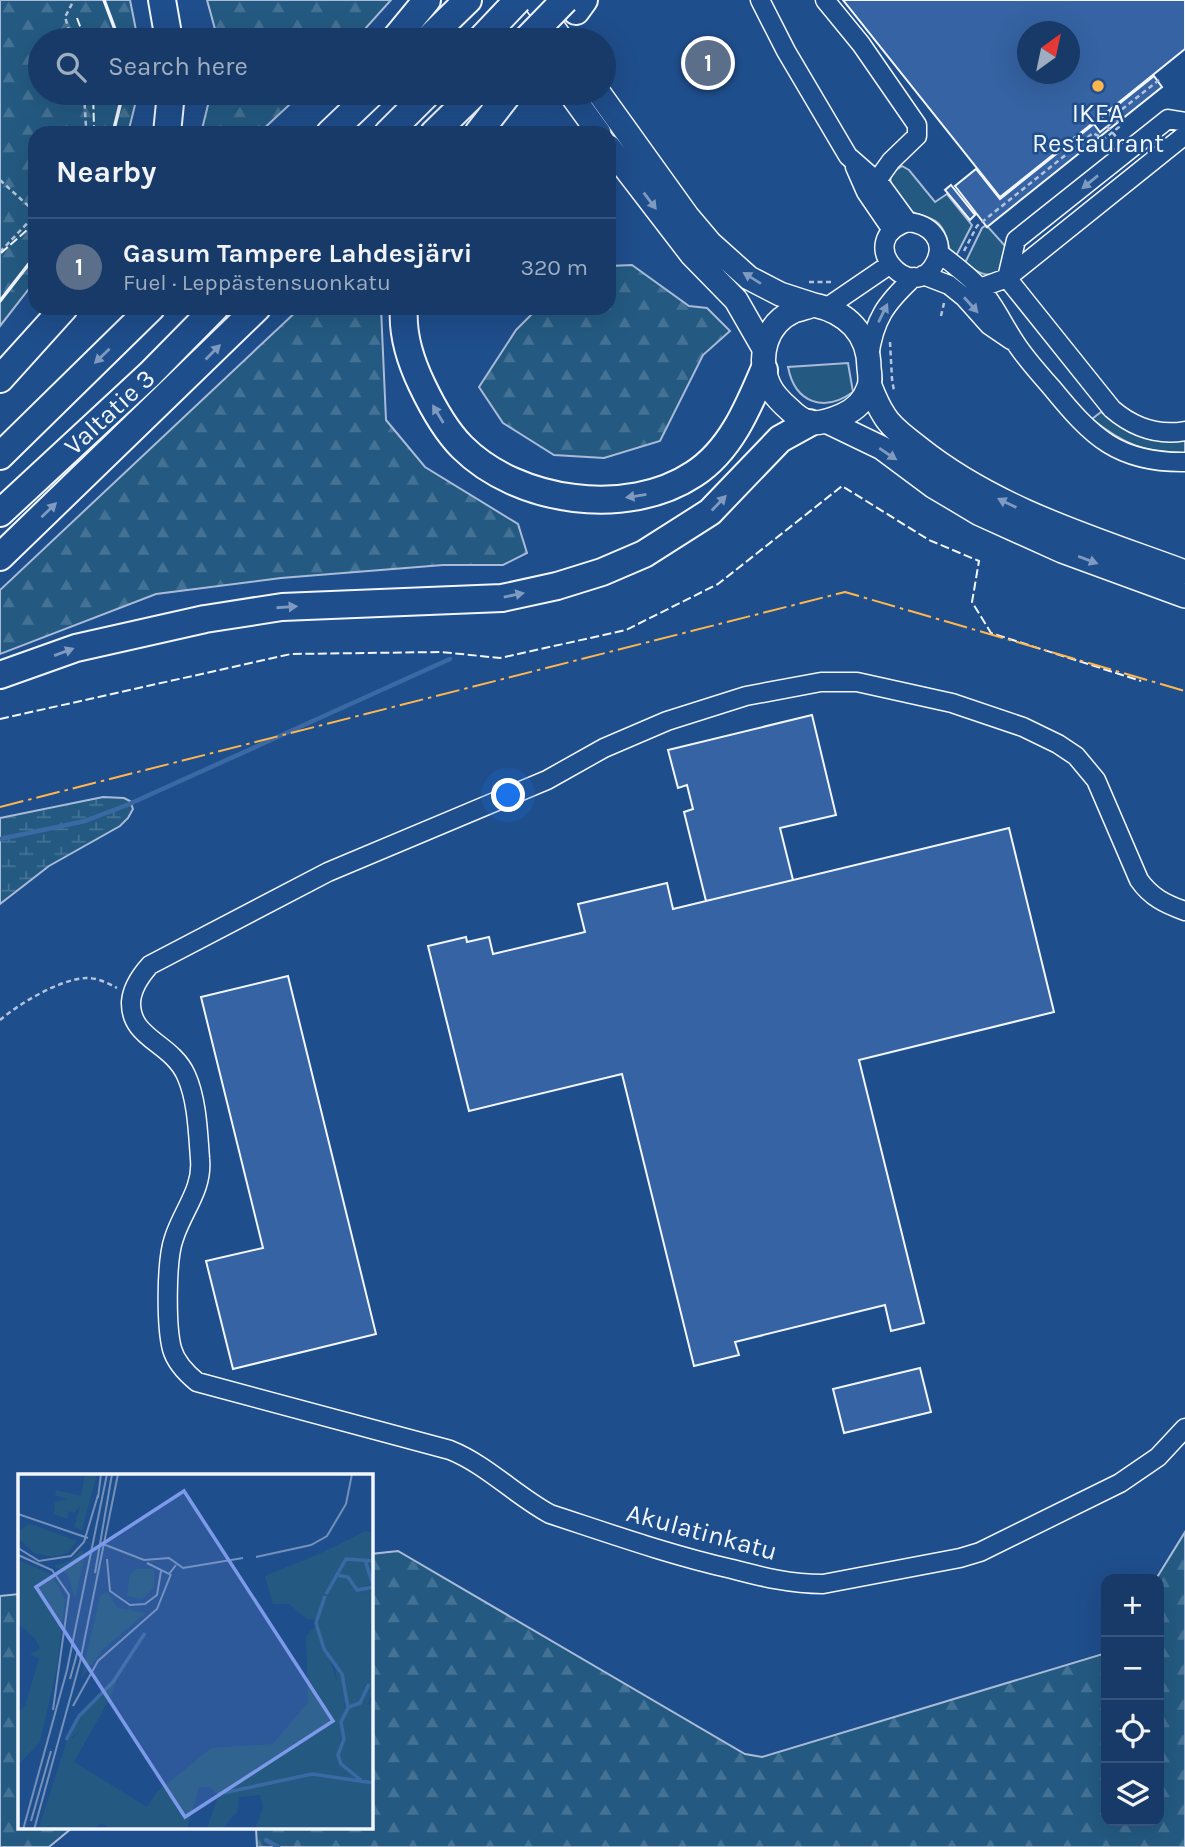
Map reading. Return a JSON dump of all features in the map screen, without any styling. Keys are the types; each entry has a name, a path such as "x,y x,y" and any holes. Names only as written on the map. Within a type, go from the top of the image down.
{"highway":[{"path":"162,0 167,28"},
{"path":"404,28 427,0"},
{"path":"491,28 518,0"},
{"path":"439,28 464,4"},
{"path":"542,28 575,4"},
{"path":"560,28 575,4"},
{"path":"168,126 170,105"},
{"path":"324,126 341,105"},
{"path":"337,126 359,105"},
{"path":"395,126 416,105"},
{"path":"441,126 463,105"},
{"path":"483,126 500,105"},
{"path":"0,379 58,315"},
{"name":"Valtatie 3","path":"0,456 144,315"},
{"name":"Valtatie 3","path":"0,513 150,374 208,315"},
{"path":"0,557 250,315"},
{"path":"405,315 407,342 416,372 444,424 462,447 507,477 555,495 582,499 629,498 654,493 696,474 736,428 748,407 763,359"},
{"path":"0,674 76,648 205,619 282,607 502,598 557,586 602,572 644,554 710,512 780,439 818,422"}],"main road":[{"path":"506,0 526,28"},
{"path":"534,0 554,28"},
{"path":"578,105 593,126"},
{"path":"608,105 709,243 749,278 780,294 840,314 855,325 864,339 869,357 870,386 884,416 897,431 948,470 998,499 1041,520 1185,572"},
{"path":"616,156 692,255 736,300 763,359 769,387 794,414 882,449 980,514 1062,551 1185,596"},
{"path":"763,359 771,332 782,318 794,311 820,307"},
{"path":"818,422 850,412 862,401 870,386"}],"street":[{"path":"760,0 811,96 852,161 866,192 900,226"},
{"path":"825,0 861,44 916,125 917,136 891,161 876,182"},
{"path":"1007,278 1016,240 1168,119 1185,122"},
{"path":"980,288 1007,278 1185,135"},
{"path":"1121,157 1136,175"},
{"path":"852,161 876,182 900,226"},
{"path":"869,357 872,338 886,306 918,276 934,266 939,253 938,241 931,230 920,223 900,226 886,241 885,253 889,265 896,272 918,276 949,285 964,297 989,325 1015,343"},
{"path":"939,253 980,288 1000,314 1015,343 1077,419 1102,441 1128,455 1161,462 1185,462"},
{"path":"820,307 889,265"},
{"path":"1007,278 1112,409 1124,419 1151,431 1185,431"},
{"path":"132,996 142,974 160,958 328,872 547,780 604,748 667,721 746,696 821,682 858,682 952,703 1023,727 1058,744 1076,756 1096,779 1139,880 1147,891 1157,899 1185,911"},
{"name":"Akulatinkatu","path":"132,996 131,1014 134,1023 177,1060 186,1075 192,1094 201,1174 198,1187 177,1228 171,1247 169,1325 176,1360 197,1382 450,1450 481,1465 550,1514 678,1557 780,1581 807,1584 835,1582 980,1552 1137,1472 1158,1457 1185,1428"}],"path":[{"path":"68,28 65,17 74,0"},
{"path":"957,266 977,226 1093,133 1104,139 1112,133 1119,127 1116,114 1159,80"},
{"path":"85,105 86,126"},
{"path":"1107,127 1112,133"},
{"path":"0,180 28,206"},
{"path":"0,252 28,221"},
{"path":"941,316 949,285"},
{"path":"0,1020 12,1010 55,987 86,978 108,983 132,996"}],"green space":[{"path":"0,0 130,0 136,28 28,28 28,105 135,105 130,126 28,126 28,290 0,326"},
{"path":"207,0 391,0 366,28 215,28"},
{"path":"208,105 289,105 267,126 203,126"},
{"path":"902,166 909,170 935,202 947,194 972,225 956,256 950,253 945,233 938,223 910,211 894,191 892,174"},
{"path":"985,226 1006,247 1002,270 987,275 965,263"},
{"path":"632,265 689,306 707,308 730,331 703,355 660,441 604,458 554,455 503,423 479,387 516,330 531,315 616,315 616,266"},
{"path":"293,315 381,315 386,420 425,467 518,524 527,553 503,565 443,565 281,578 156,594 0,654 0,590"},
{"path":"848,363 853,392 832,402 822,403 812,401 797,389 788,367"},
{"path":"1101,412 1140,435 1162,440 1185,439 1185,453 1146,449 1125,441 1092,419"},
{"path":"103,797 130,801 133,809 128,818 120,826 49,866 0,904 0,818"},
{"path":"1185,1532 1185,1847 257,1847 256,1829 373,1829 373,1554 398,1551 745,1754 762,1757 1101,1655 1101,1826 1164,1826 1164,1574 1159,1574"},
{"path":"18,1594 18,1829 71,1829 49,1847 0,1847 0,1596"}],"building":[{"path":"843,0 1185,0 1185,49 1107,112 1114,121 1100,132 1093,123 1000,197"},
{"path":"1154,76 1162,87 987,227 955,186 976,169 1000,199"},
{"path":"951,185 975,215 970,220 945,190"},
{"path":"812,715 836,815 780,828 793,880 706,901 684,812 693,809 687,785 678,788 668,750"},
{"path":"1009,828 1054,1012 859,1060 924,1323 891,1331 885,1305 735,1342 739,1355 694,1366 622,1074 469,1111 428,946 466,937 467,942 489,937 493,954 585,932 578,904 667,883 673,909"},
{"path":"288,976 376,1334 233,1369 206,1261 263,1248 201,997"},
{"path":"920,1368 931,1412 844,1433 833,1389"}],"waterway":[{"path":"0,839 85,821 127,805 450,659"},
{"path":"266,1840 278,1847"}],"fence":[{"path":"77,18 81,28"},
{"path":"93,105 94,126"},
{"path":"1,253 28,229"},
{"path":"0,719 291,654 441,652 500,658 626,630 718,584 842,486 929,540 979,561 972,602 991,633 1141,681"}],"wall":[{"path":"104,0 114,28"},
{"path":"115,126 120,105"},
{"path":"0,301 28,265"}],"power":[{"path":"0,807 845,592 1185,691"}],"place":[{"name":"Gasum Tampere Lahdesjärvi","path":"708,63"},
{"name":"IKEA Restaurant","path":"1098,86"}]}
